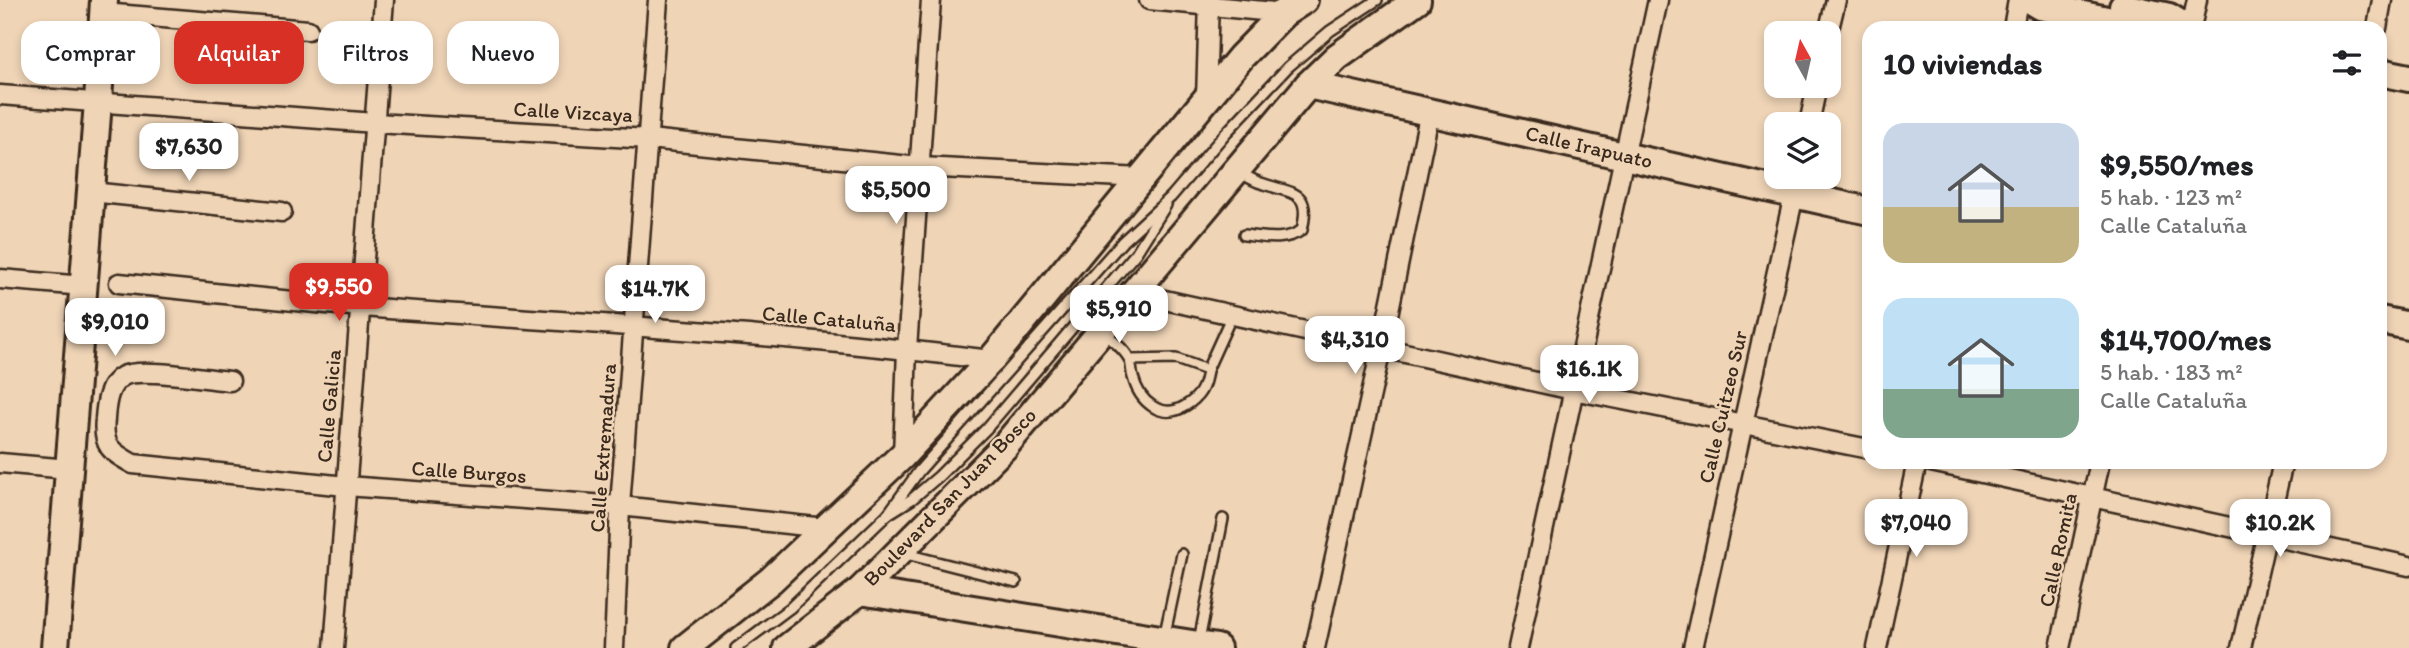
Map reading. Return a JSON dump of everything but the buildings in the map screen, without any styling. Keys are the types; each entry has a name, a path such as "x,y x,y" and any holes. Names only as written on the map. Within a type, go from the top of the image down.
{"street":[{"name":"Calle Galicia","path":"334,648 384,0"},
{"name":"Calle Extremadura","path":"614,648 620,506 658,0"},
{"path":"903,455 907,349 931,0"},
{"path":"1149,0 1291,4"},
{"name":"Boulevard San Juan Bosco","path":"787,648 860,590 1005,446 1308,85 1338,57 1417,0"},
{"path":"1518,648 1658,0"},
{"path":"1831,21 1836,0"},
{"path":"2014,21 2018,0"},
{"path":"2030,0 2040,6 2112,21"},
{"path":"2089,0 2175,21"},
{"path":"2191,21 2197,0"},
{"path":"2378,21 2382,0"},
{"path":"1206,99 1209,3"},
{"path":"685,648 771,580 903,455 991,360 1241,57 1291,4"},
{"path":"55,648 99,102 103,6 308,30"},
{"path":"2387,73 2409,78"},
{"name":"Calle Irapuato","path":"1308,85 1624,155 1764,180"},
{"name":"Calle Vizcaya","path":"0,95 375,123 649,139 920,167 1142,178"},
{"path":"1315,648 1430,111"},
{"name":"Calle Cuitzeo Sur","path":"1693,648 1795,189"},
{"name":"Calle Irapuato","path":"1805,189 1862,209"},
{"path":"91,192 282,212"},
{"path":"0,279 84,286"},
{"name":"Calle Cataluña","path":"119,283 360,307 635,325 907,349 991,360"},
{"path":"1133,293 1573,390 1862,448"},
{"path":"2387,321 2409,326"},
{"name":"Calle Burgos","path":"230,381 142,373 121,377 113,385 106,403 105,441 112,453 132,464 346,485 620,506 825,528"},
{"path":"0,463 69,469"},
{"path":"1877,648 1915,469"},
{"path":"1962,469 2409,566"},
{"name":"Calle Romita","path":"2060,648 2099,469"},
{"path":"2241,648 2281,469"},
{"path":"860,590 1163,644 1207,646"}],"lane":[{"path":"736,648 790,608 888,514 919,471 1122,241 1171,197 1288,67 1330,31 1377,0"},
{"path":"1236,171 1261,183 1297,194 1303,201 1302,230 1296,234 1272,238 1244,236"},
{"path":"888,514 939,477 987,428 1136,253 1171,197"},
{"path":"1102,330 1130,360 1133,379 1141,397 1149,405 1165,411 1179,410 1194,401 1206,382 1207,370 1232,315"},
{"path":"1130,360 1176,359 1207,370"},
{"path":"1207,646 1223,519"},
{"path":"900,552 1016,582"},
{"path":"1163,644 1182,554"}]}
